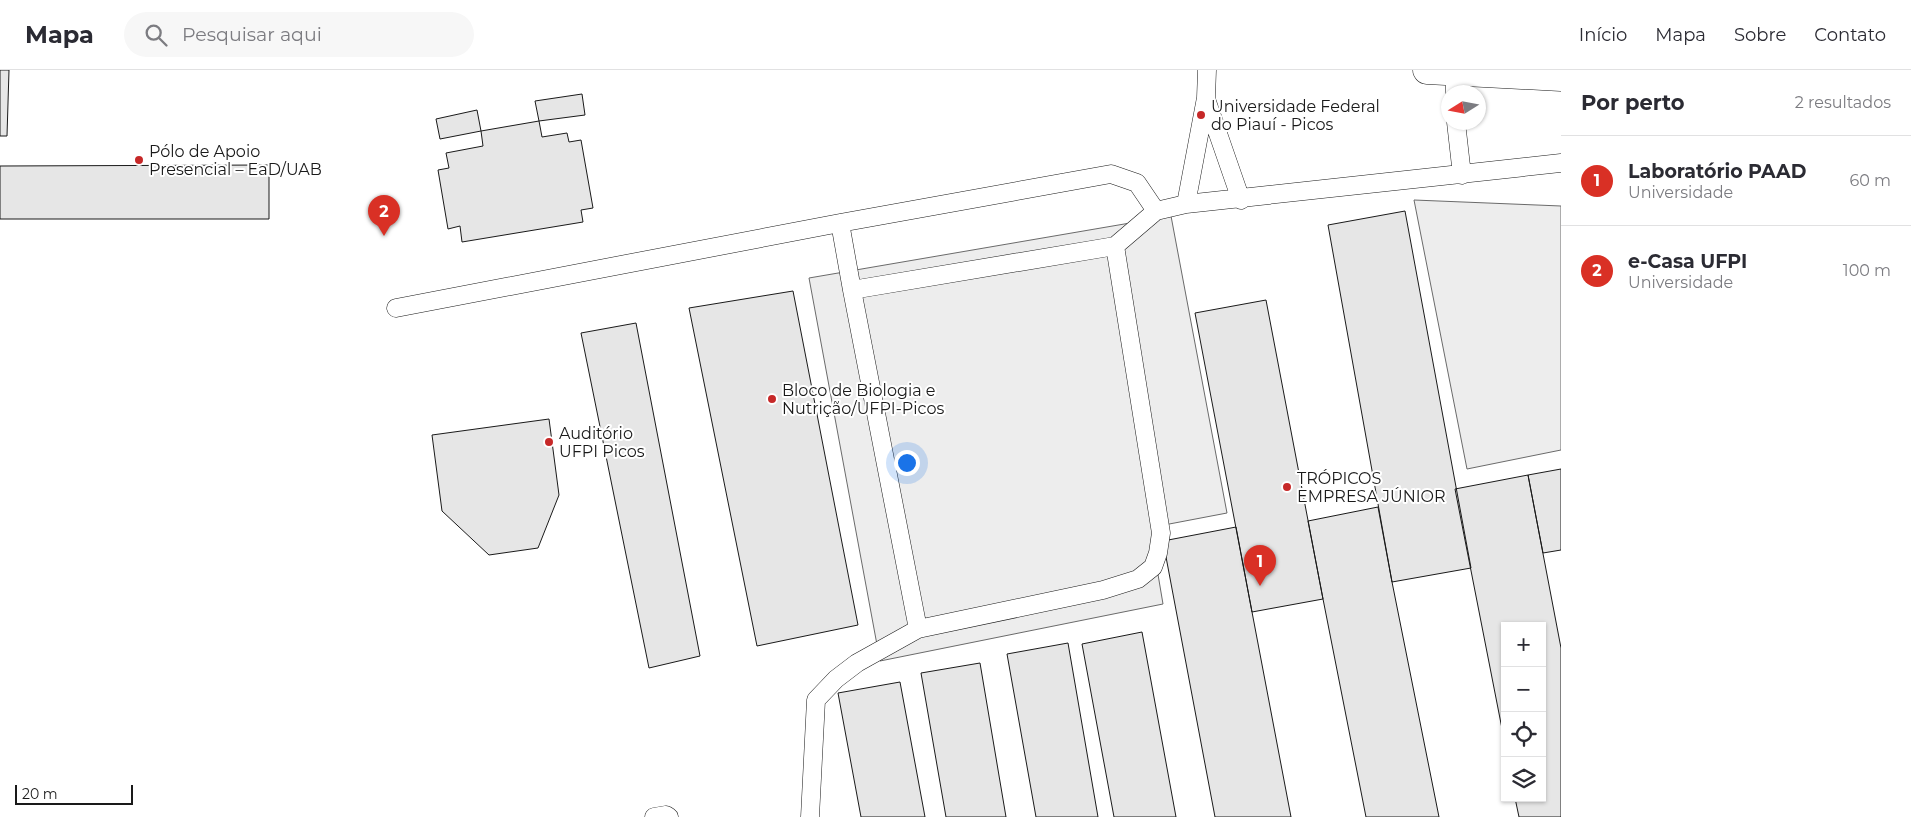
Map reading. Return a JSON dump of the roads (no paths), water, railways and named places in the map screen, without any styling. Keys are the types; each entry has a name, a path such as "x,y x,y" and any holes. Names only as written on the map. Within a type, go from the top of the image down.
{"street":[{"path":"1427,70 1455,82 1561,77"}],"lane":[{"path":"1186,204 1206,98 1207,70"},
{"path":"1206,98 1241,200"},
{"path":"1457,130 1462,174"},
{"path":"852,290 1115,246 1156,211 1186,204 1241,200 1561,163"},
{"path":"396,308 840,223 1111,174 1137,184 1156,211"},
{"path":"840,223 918,630"},
{"path":"810,817 816,700 836,679 857,663 918,630 1103,590 1138,579 1153,567 1158,553 1161,533 1115,246"},
{"path":"654,817 666,815 669,817"}],"place":[{"name":"Universidade Federal do Piauí - Picos","path":"1201,115"},
{"name":"Pólo de Apoio Presencial – EaD/UAB","path":"139,160"},
{"name":"e-Casa UFPI","path":"384,236"},
{"name":"Bloco de Biologia e Nutrição/UFPI-Picos","path":"772,399"},
{"name":"Auditório UFPI Picos","path":"549,442"},
{"name":"TRÓPICOS EMPRESA JÚNIOR","path":"1287,487"},
{"name":"Laboratório PAAD","path":"1260,586"}]}
